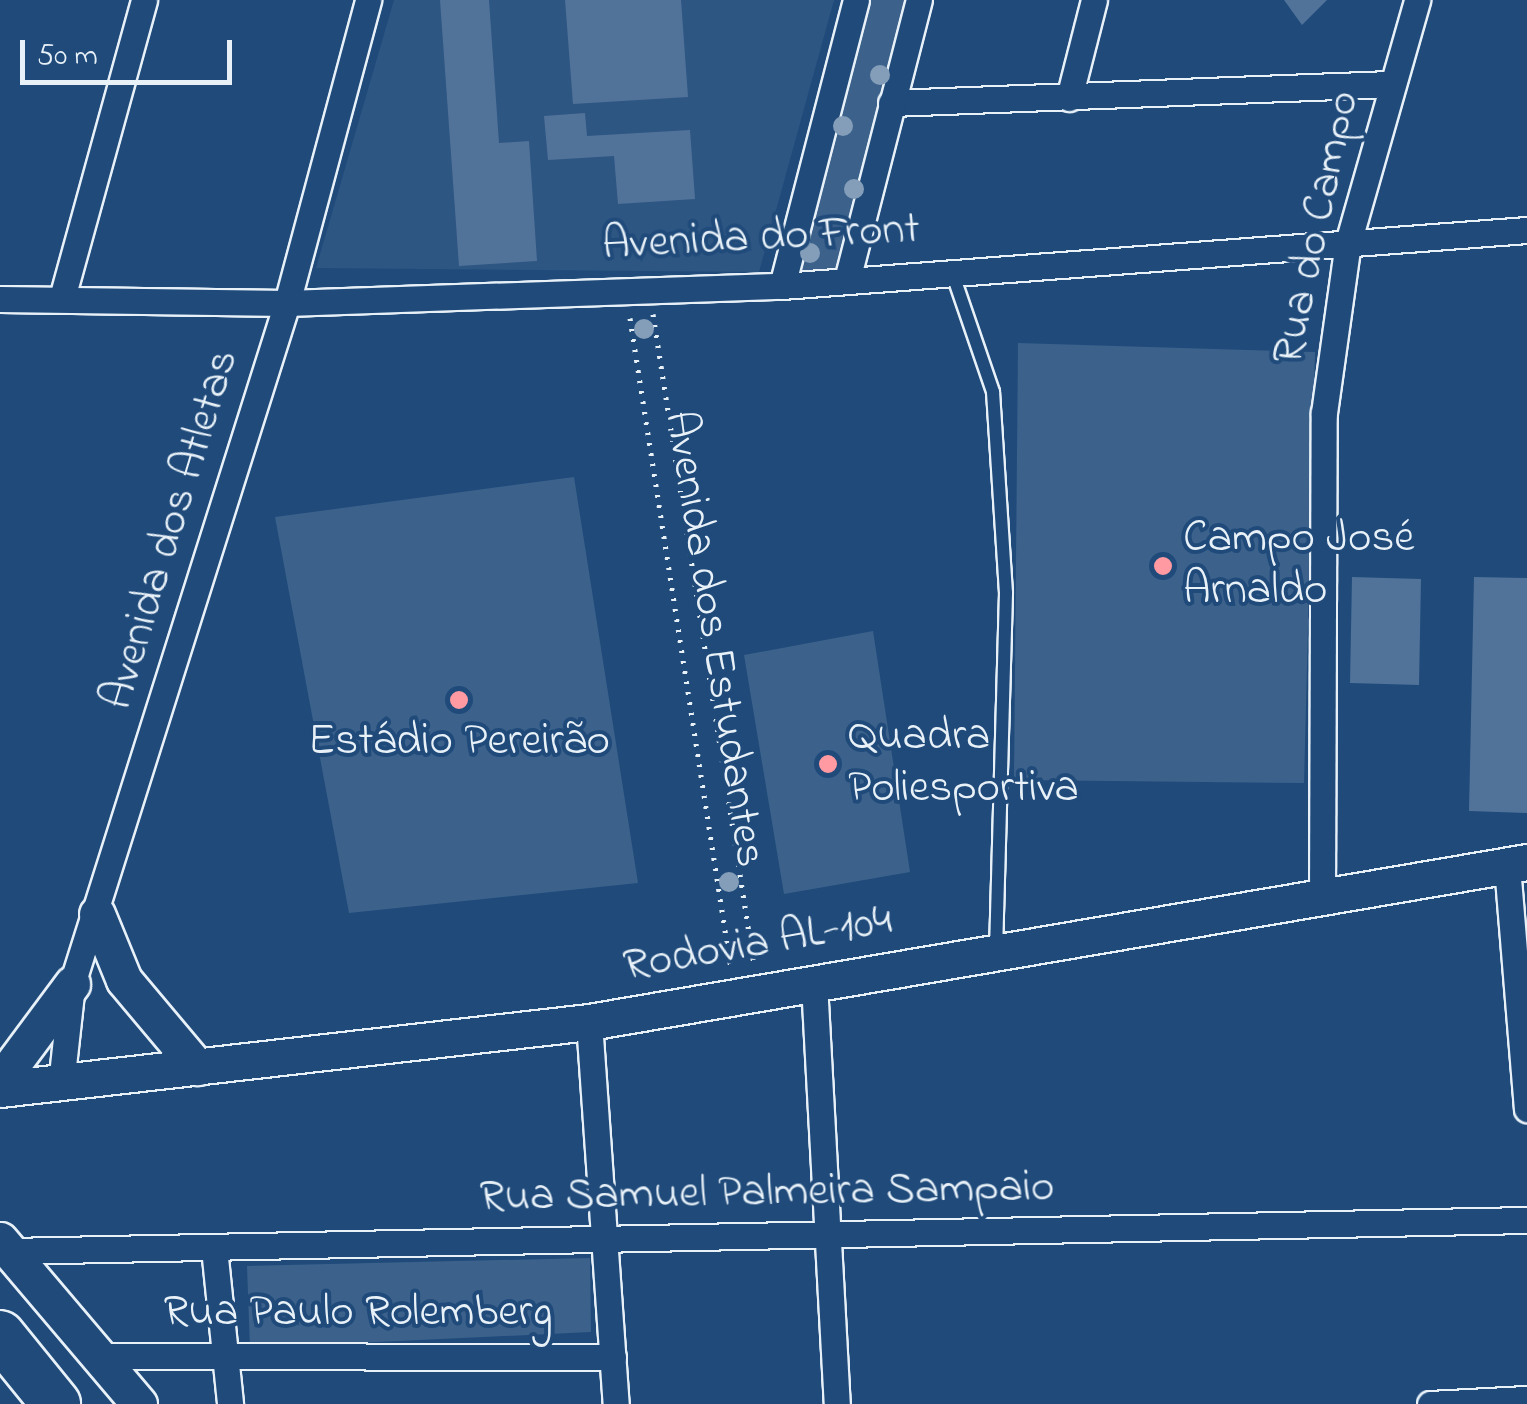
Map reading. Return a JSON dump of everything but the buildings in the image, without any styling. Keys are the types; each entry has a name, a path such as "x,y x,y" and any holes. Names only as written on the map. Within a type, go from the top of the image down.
{"highway":[{"path":"0,1335 56,1404"}],"street":[{"path":"62,298 144,0"},
{"name":"Avenida dos Atletas","path":"61,1084 72,984 287,303 368,0"},
{"path":"782,286 856,0"},
{"path":"848,276 919,0"},
{"path":"1069,98 1094,0"},
{"name":"Rua do Campo","path":"1322,897 1324,413 1348,243 1417,0"},
{"path":"891,103 1391,84"},
{"name":"Avenida do Front","path":"0,299 287,303 782,286 848,276 1527,230"},
{"path":"1518,879 1527,1109"},
{"name":"Rodovia AL-104","path":"0,1089 589,1022 1322,897 1518,879"},
{"path":"97,914 124,980 198,1067"},
{"path":"814,983 837,1404"},
{"path":"0,1081 72,984"},
{"path":"589,1022 616,1404"},
{"name":"Rua Samuel Palmeira Sampaio","path":"5,1245 214,1248 1527,1220"},
{"path":"5,1245 102,1356 138,1404"},
{"path":"214,1248 230,1404"},
{"name":"Rua Paulo Rolemberg","path":"102,1356 613,1357"},
{"path":"1430,1404 1527,1398"}],"lane":[{"path":"951,270 993,392 1006,593 996,952"}],"path":[{"name":"Avenida dos Estudantes","path":"637,290 747,995"},
{"name":"Avenida dos Estudantes","path":"637,290 747,995"}],"shaded area":[{"path":"394,0 834,0 759,272 316,268"},
{"path":"862,0 917,0 845,277 788,282"},
{"name":"Campo José Arnaldo","path":"1018,343 1315,352 1304,783 1014,780"},
{"name":"Estádio Pereirão","path":"574,477 638,883 349,913 275,517"},
{"name":"Quadra Poliesportiva","path":"873,631 910,872 784,894 744,655"},
{"path":"590,1258 591,1332 250,1348 247,1266"}],"place":[{"name":"Campo José Arnaldo","path":"1163,566"},
{"name":"Estádio Pereirão","path":"459,700"},
{"name":"Quadra Poliesportiva","path":"828,764"}]}
